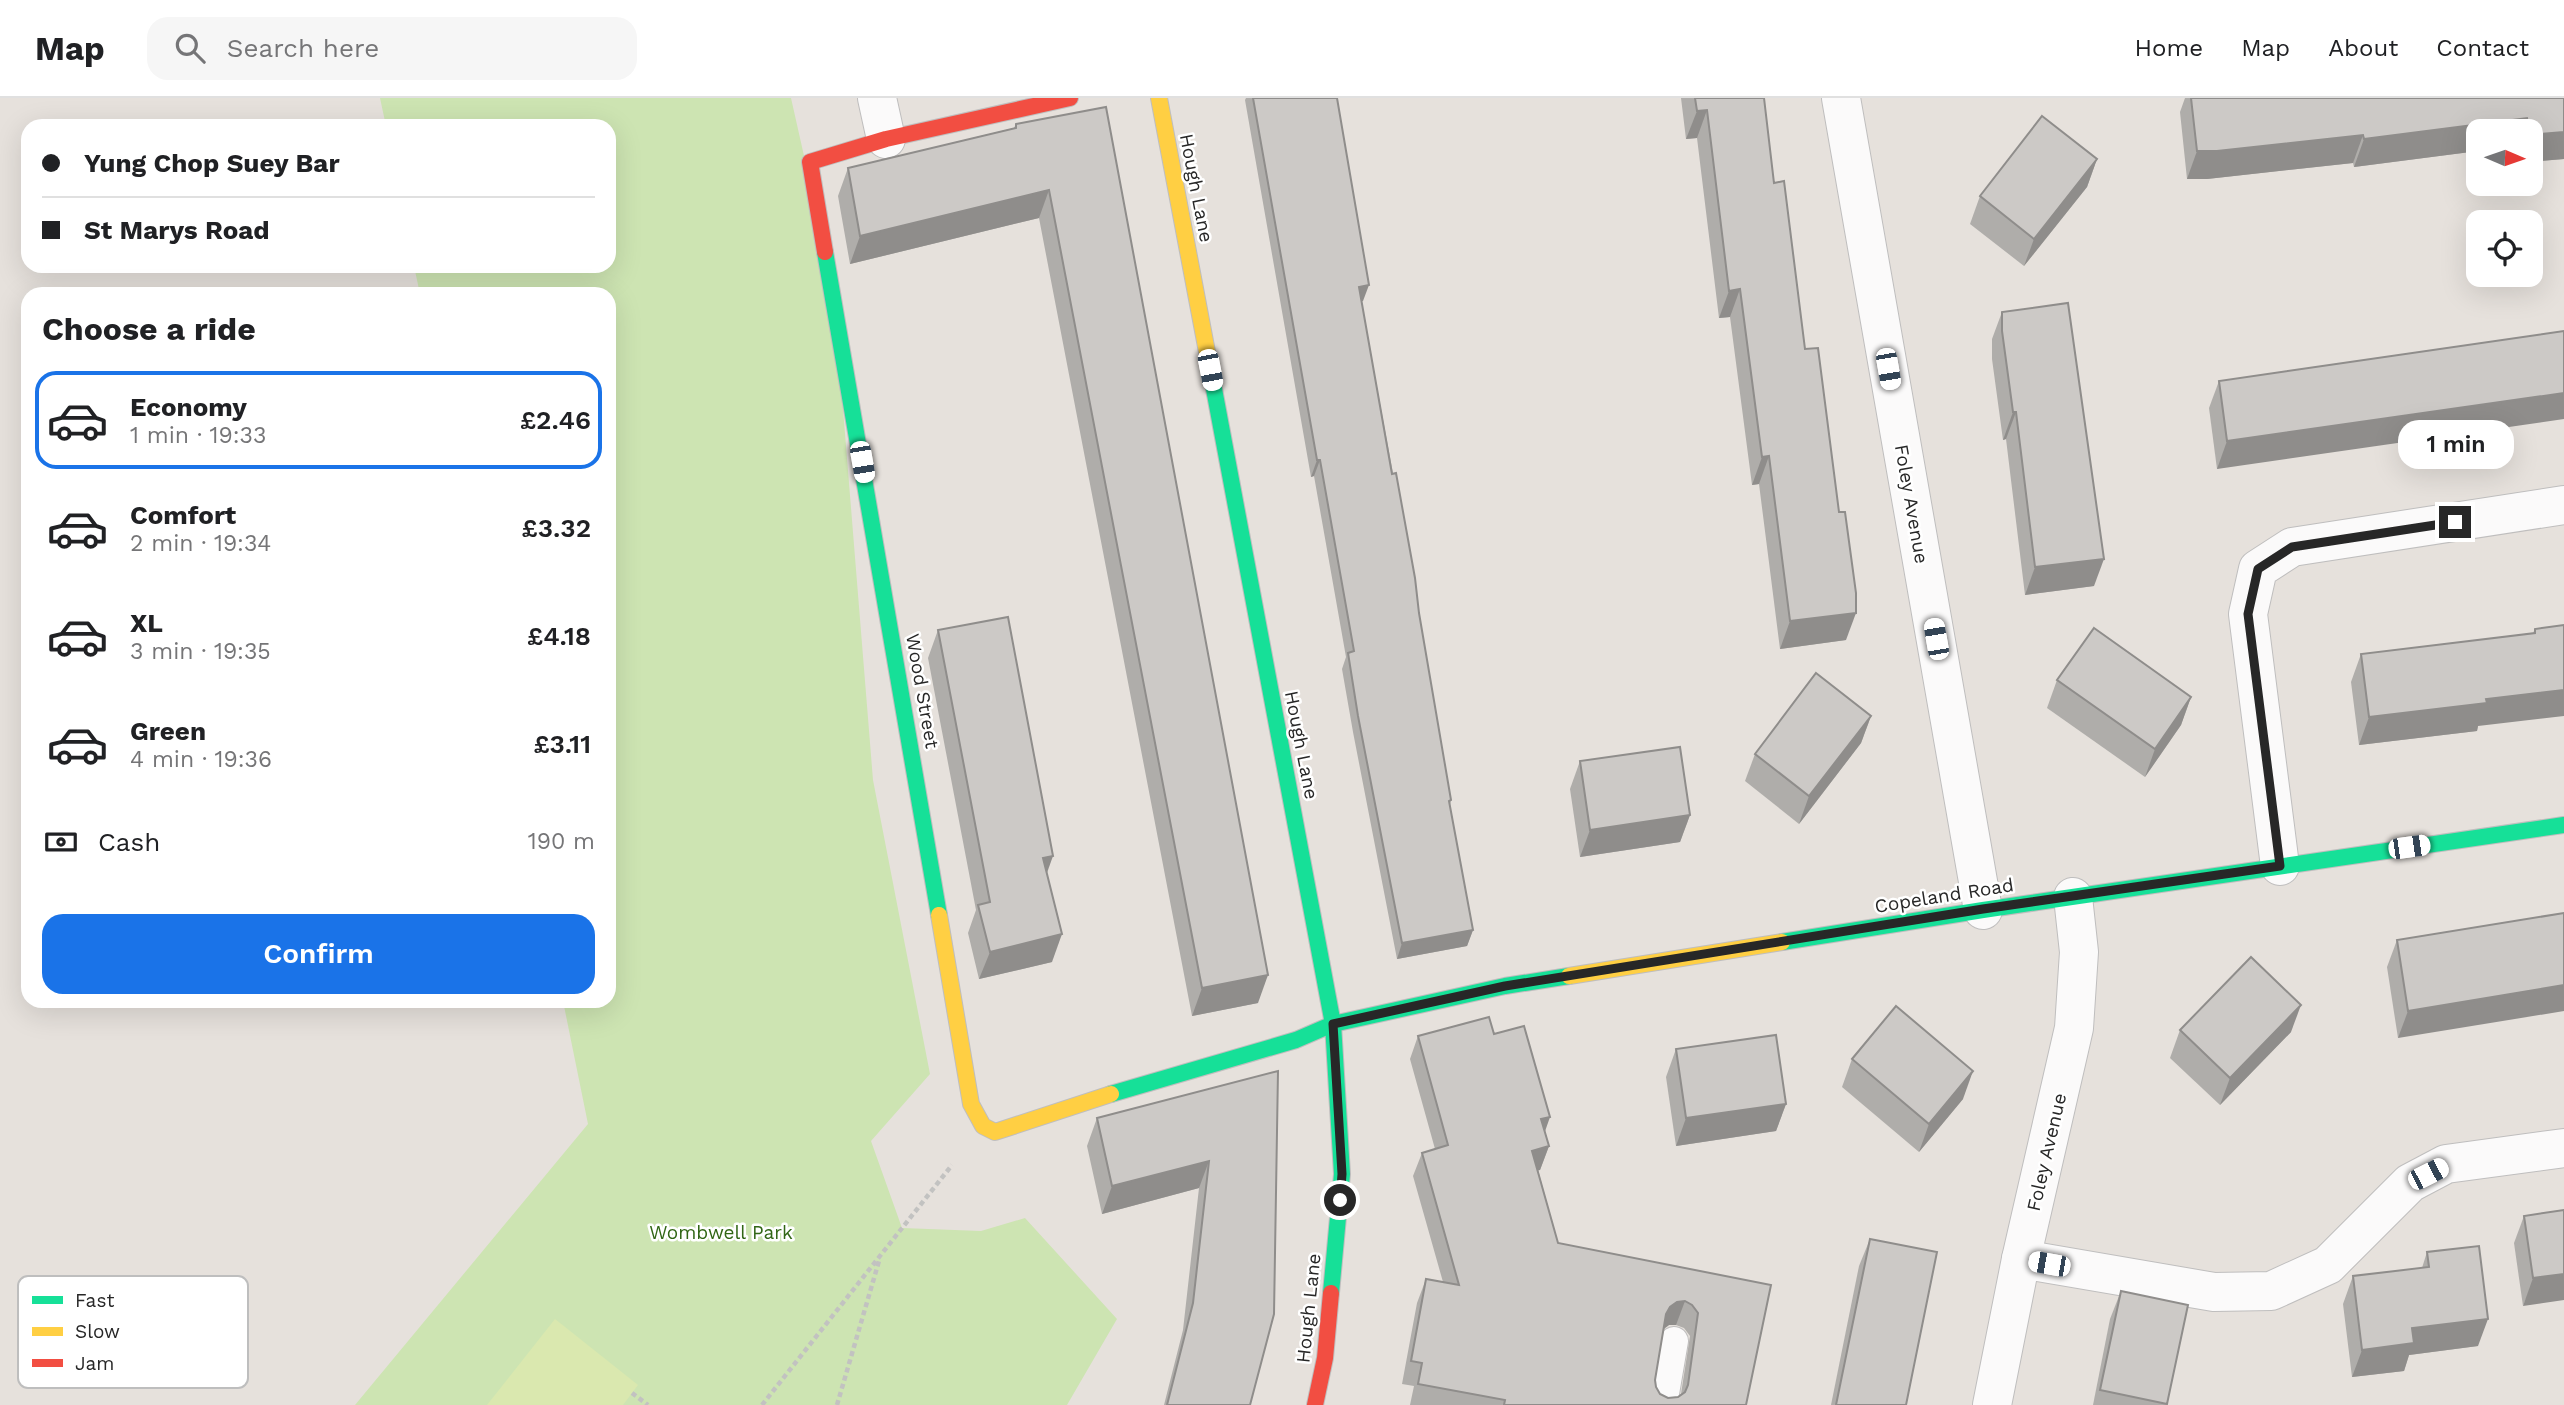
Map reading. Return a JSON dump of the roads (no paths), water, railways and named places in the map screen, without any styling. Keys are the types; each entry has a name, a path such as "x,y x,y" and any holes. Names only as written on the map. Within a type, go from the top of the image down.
{"street":[{"path":"877,98 886,139"},
{"name":"Wood Street","path":"1070,98 886,139 810,162 971,1104 983,1126 995,1132 1064,1108 1296,1040 1333,1024"},
{"name":"Hough Lane","path":"1159,98 1333,1024 1342,1174 1325,1358 1315,1405"},
{"name":"Foley Avenue","path":"1841,98 1983,909"},
{"path":"2280,866 2248,614 2258,569 2292,547 2564,505"},
{"name":"Copeland Road","path":"1333,1024 1505,986 1983,909 2564,825"},
{"name":"Foley Avenue","path":"1992,1405 2021,1259 2074,1028 2079,951 2074,897"},
{"path":"2021,1259 2214,1292 2271,1291 2329,1265 2410,1183 2446,1164 2564,1148"}],"lane":[{"path":"1662,1405 1674,1341"}],"park label":[{"name":"Wombwell Park","path":"721,1232"}]}
